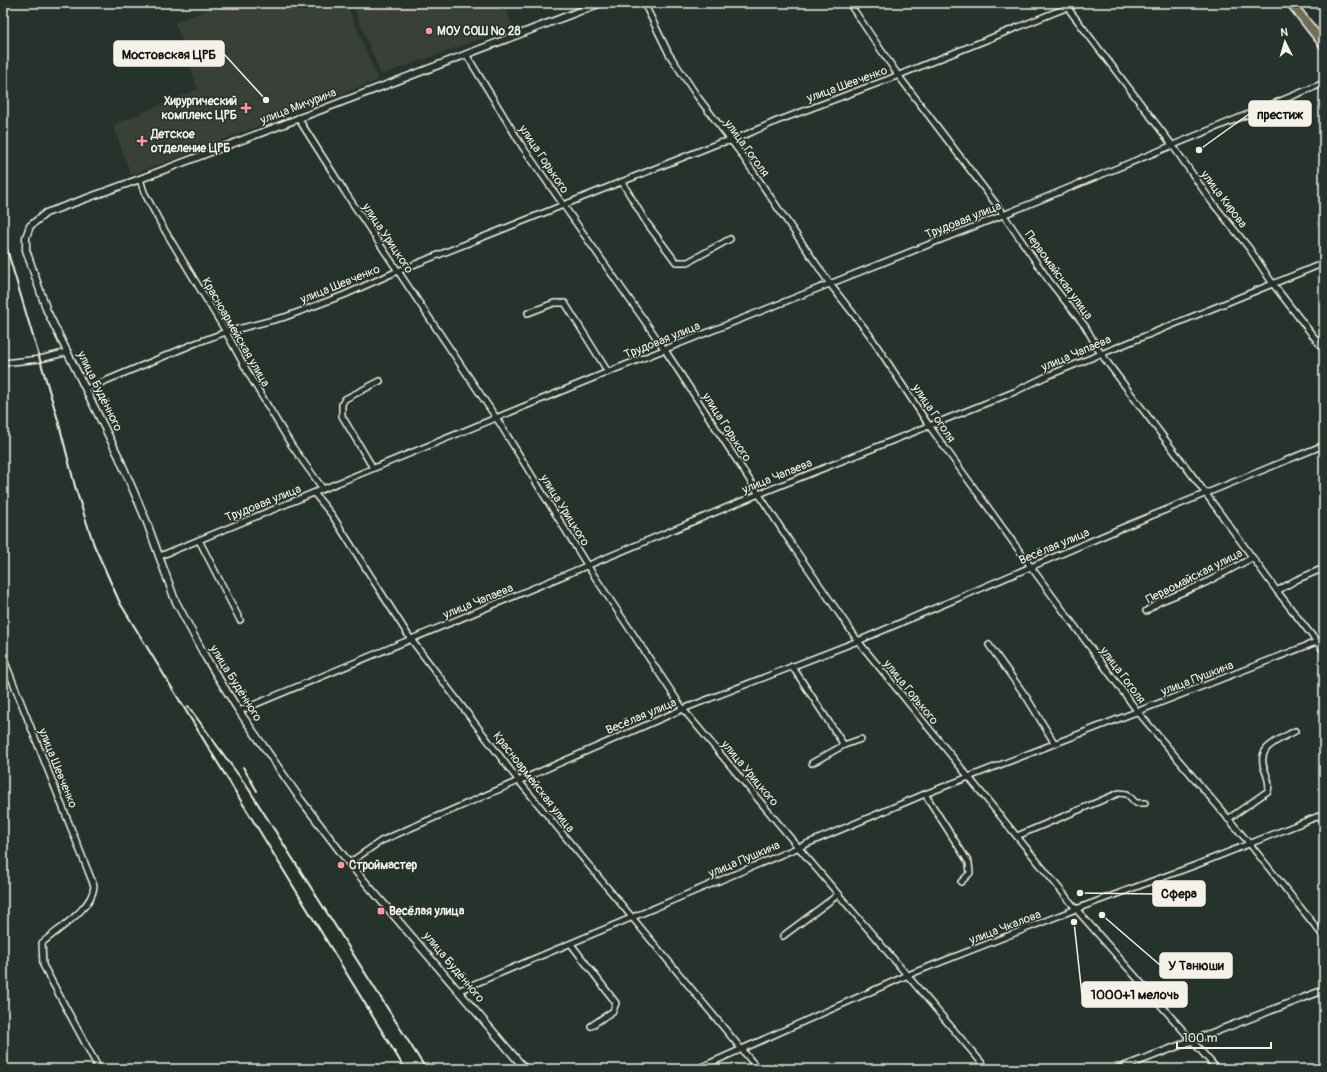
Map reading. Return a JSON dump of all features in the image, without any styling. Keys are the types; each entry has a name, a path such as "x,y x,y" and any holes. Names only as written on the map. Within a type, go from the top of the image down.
{"main road":[{"path":"1291,3 1324,45"}],"street":[{"name":"улица Мичурина","path":"26,250 26,237 30,226 46,213 140,179 601,3"},
{"name":"улица Гоголя","path":"644,3 669,54 830,284 869,334 930,427 1031,567 1138,712 1249,843 1324,937"},
{"name":"Первомайская улица","path":"849,3 898,75 1004,215 1050,282 1085,326 1101,354 1206,494 1276,591 1324,651"},
{"name":"улица Шевченко","path":"86,389 226,332 285,316 344,295 398,270 526,220 562,204 622,182 719,142 731,141 777,121 898,75 1066,5 1078,3"},
{"name":"улица Кирова","path":"1066,5 1173,146 1211,201 1249,248 1273,284 1324,350"},
{"name":"улица Горького","path":"466,54 522,146 665,350 759,494 858,641 1076,909 1217,1069"},
{"name":"Трудовая улица","path":"160,556 497,419 608,372 1004,215 1324,83"},
{"name":"улица Урицкого","path":"298,118 340,186 497,419 587,565 683,708 798,847 987,1069"},
{"name":"Красноармейская улица","path":"140,179 144,192 172,244 226,332 251,378 292,446 323,489"},
{"path":"622,182 646,222 676,262 688,262 730,239"},
{"name":"улица Будённого","path":"26,250 47,311 119,457 160,556 175,600 206,658 239,712 301,800 349,863 460,990 525,1069"},
{"name":"улица Чапаева","path":"239,712 410,638 501,603 587,565 759,494 930,427 1101,354 1324,263"},
{"path":"528,313 554,303 565,303 608,372"},
{"path":"3,363 40,359 68,352"},
{"path":"374,468 342,416 341,410 344,399 380,381"},
{"name":"Весёлая улица","path":"349,863 381,841 683,708 858,641 1124,527 1324,445"},
{"name":"Красноармейская улица","path":"314,493 332,515 410,638 518,780 758,1069"},
{"path":"199,540 240,620"},
{"name":"Первомайская улица","path":"1146,612 1159,602 1205,583 1252,558"},
{"path":"1276,591 1296,580 1324,568"},
{"name":"улица Пушкина","path":"460,990 632,919 925,794 1324,639"},
{"path":"989,645 1027,698 1055,744"},
{"name":"улица Шевченко","path":"3,657 94,886 93,894 86,906 42,943 42,965 99,1069"},
{"path":"792,666 844,745"},
{"path":"1228,819 1268,791 1269,786 1261,763 1262,755 1268,746 1295,731"},
{"path":"812,763 844,745 861,739"},
{"path":"1017,836 1119,793 1126,794 1136,803 1145,803"},
{"path":"925,794 969,863 970,873 961,882"},
{"name":"улица Чкалова","path":"697,1069 741,1048 908,975 1076,909 1196,865 1324,814"},
{"path":"783,936 839,894"},
{"path":"571,944 616,1003 613,1011 590,1026"},
{"path":"1118,1069 1324,990"}],"shaded area":[{"path":"226,3 346,3 378,80 131,175 113,125 198,89 175,22"},
{"path":"352,3 504,3 513,27 381,75"}],"railway":[{"path":"3,236 58,420 76,490 94,545 120,603 405,1069"},
{"path":"188,706 248,788 426,1069"},
{"path":"243,767 257,791"}],"place":[{"name":"МОУ СОШ № 28","path":"429,31"},
{"name":"Мостовская ЦРБ","path":"266,100"},
{"name":"Хирургический комплекс ЦРБ","path":"246,108"},
{"name":"Детское отделение ЦРБ","path":"142,141"},
{"name":"престиж","path":"1199,150"},
{"name":"Строймастер","path":"341,865"},
{"name":"Сфера","path":"1080,893"},
{"name":"Весёлая улица","path":"381,911"},
{"name":"У Танюши","path":"1102,915"},
{"name":"1000+1 мелочь","path":"1074,922"}]}
